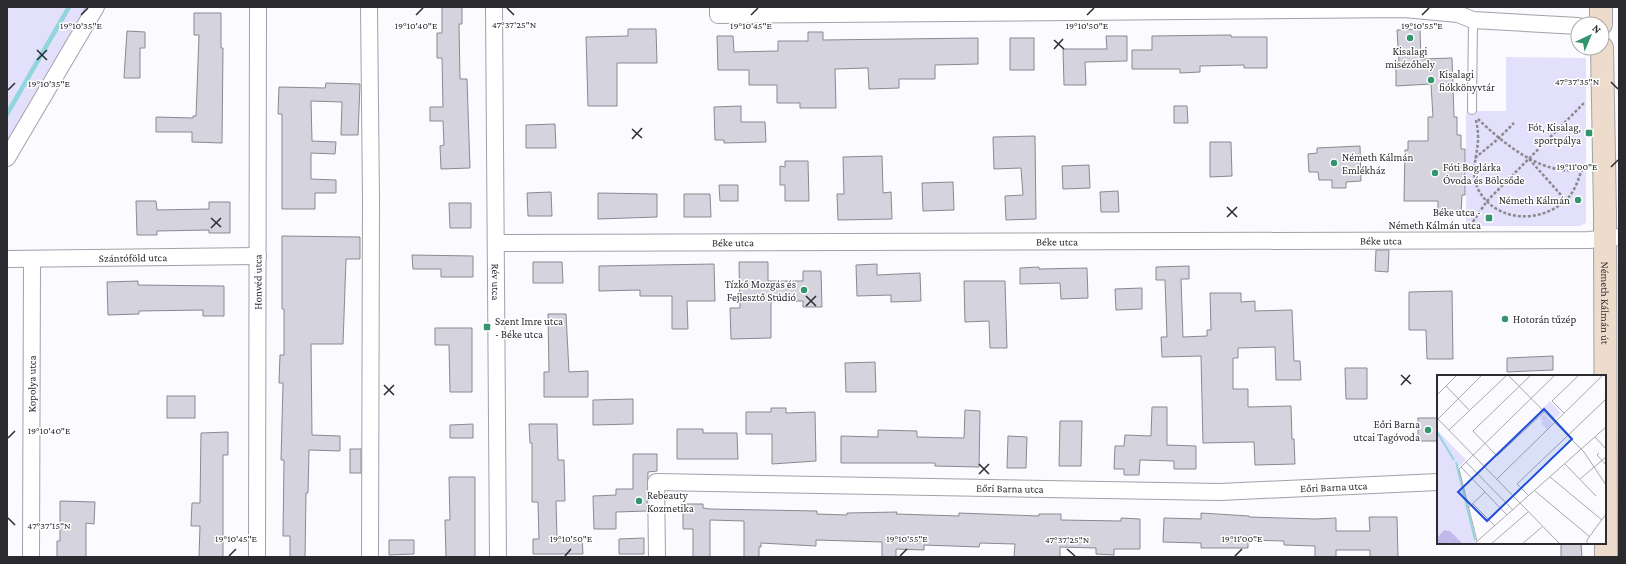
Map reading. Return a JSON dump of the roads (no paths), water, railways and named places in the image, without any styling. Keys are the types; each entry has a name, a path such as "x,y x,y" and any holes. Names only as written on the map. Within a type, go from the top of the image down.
{"street":[{"path":"7,158 96,7"},
{"name":"Honvéd utca","path":"257,557 258,7"},
{"path":"369,7 371,200 370,557"},
{"name":"Rév utca","path":"494,7 498,557"},
{"path":"718,7 718,15 1404,9 1458,14 1473,20 1570,26"},
{"name":"Németh Kálmán út","path":"1602,56 1604,166 1612,238 1606,445"},
{"name":"Béke utca","path":"496,243 1474,240 1612,238"},
{"name":"Szántóföld utca","path":"7,259 32,260 258,256"},
{"name":"Kopolya utca","path":"31,557 32,260"},
{"path":"1606,479 1619,482"},
{"name":"Eőri Barna utca","path":"657,557 656,482 1220,492 1437,482"},
{"name":"Németh Kálmán út","path":"1606,544 1606,557"}],"lane":[{"path":"1472,110 1473,20"}],"waterway":[{"path":"7,114 69,7"}],"place":[{"name":"Kisalagi misézőhely","path":"1410,38"},
{"name":"Kisalagi fiókkönyvtár","path":"1431,80"},
{"name":"Fót, Kisalag, sportpálya","path":"1589,133"},
{"name":"Németh Kálmán Emlékház","path":"1334,163"},
{"name":"Fóti Boglárka Óvoda és Bölcsőde","path":"1435,173"},
{"name":"Németh Kálmán","path":"1578,200"},
{"name":"Béke utca - Németh Kálmán utca","path":"1489,218"},
{"name":"Tízkő Mozgás és Fejlesztő Stúdió","path":"804,290"},
{"name":"Hotorán tűzép","path":"1505,319"},
{"name":"Szent Imre utca - Béke utca","path":"487,327"},
{"name":"Eőri Barna utcai Tagóvoda","path":"1428,430"},
{"name":"Rebeauty Kozmetika","path":"639,501"}]}
